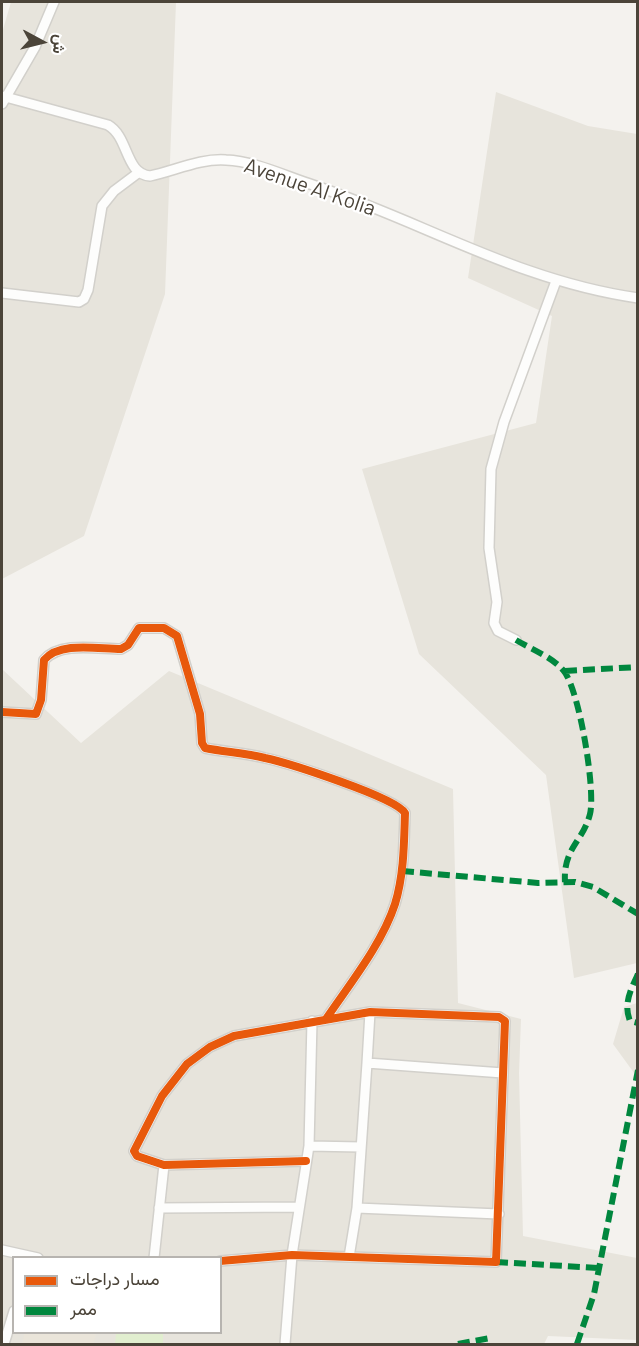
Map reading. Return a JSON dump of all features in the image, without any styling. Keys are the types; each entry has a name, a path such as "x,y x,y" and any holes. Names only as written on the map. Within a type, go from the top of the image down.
{"street":[{"path":"2,293 79,302 84,299 102,206 114,191 138,173 118,134 108,125 3,99 35,47 54,2"},
{"name":"Avenue Al Kolia","path":"138,173 150,176 217,160 243,163 361,201 458,246 556,281 638,298"},
{"path":"516,640 495,627 497,602 489,548 491,470 504,422 556,281"},
{"path":"2,712 36,714 41,699 44,660 55,652 67,649 121,649 128,645 139,628 164,628 177,636 200,714 202,743 205,748 281,762 383,798 402,808 405,813 402,871 394,906 369,955 326,1019"},
{"path":"349,1257 357,1208 370,1012"},
{"path":"222,1261 292,1255 496,1262 502,1073 506,1026 499,1017 370,1012 234,1035 210,1047 187,1064 162,1096 134,1151 137,1156 164,1166 306,1161"},
{"path":"285,1344 292,1255 309,1146 312,1021"},
{"path":"367,1063 502,1073"},
{"path":"309,1146 361,1147"},
{"path":"154,1256 164,1166"},
{"path":"159,1208 299,1207"},
{"path":"357,1208 499,1214"},
{"path":"2,1250 28,1256"},
{"path":"4,1344 12,1318"}],"shaded area":[{"path":"11,2 176,2 165,294 84,536 2,579 2,33"},
{"path":"496,92 588,126 637,134 637,963 574,978 546,775 419,654 362,469 536,423 552,316 468,278"},
{"path":"2,669 81,743 169,671 453,789 458,1003 521,1019 519,1073 523,1236 637,1258 637,1340 548,1336 544,1344 2,1344"},
{"path":"638,1003 637,1077 613,1044 624,1007"},
{"path":"24,1334 96,1334 94,1344 22,1344"}],"green space":[{"path":"116,1334 163,1334 163,1344 115,1344"}],"marked path":[{"path":"516,640 547,657 563,670 575,696 585,740 591,784 590,814 567,861 565,882"},
{"path":"565,671 638,667"},
{"path":"402,871 538,883 575,882 593,887 638,914"},
{"path":"638,974 627,1009 630,1021 638,1023"},
{"path":"577,1344 594,1294 638,1070"},
{"path":"496,1262 599,1268"},
{"path":"458,1344 490,1338"}],"cycle path":[{"path":"2,712 36,714 41,700 44,660 51,654 80,647 121,649 128,645 139,628 164,628 177,636 200,714 202,743 205,748 265,758 317,773 382,798 405,813 403,859 395,904 382,934 326,1019"},
{"path":"222,1261 292,1255 496,1262 505,1021 499,1017 370,1012 234,1036 210,1047 187,1064 162,1096 134,1151 137,1156 164,1165 306,1161"}]}
